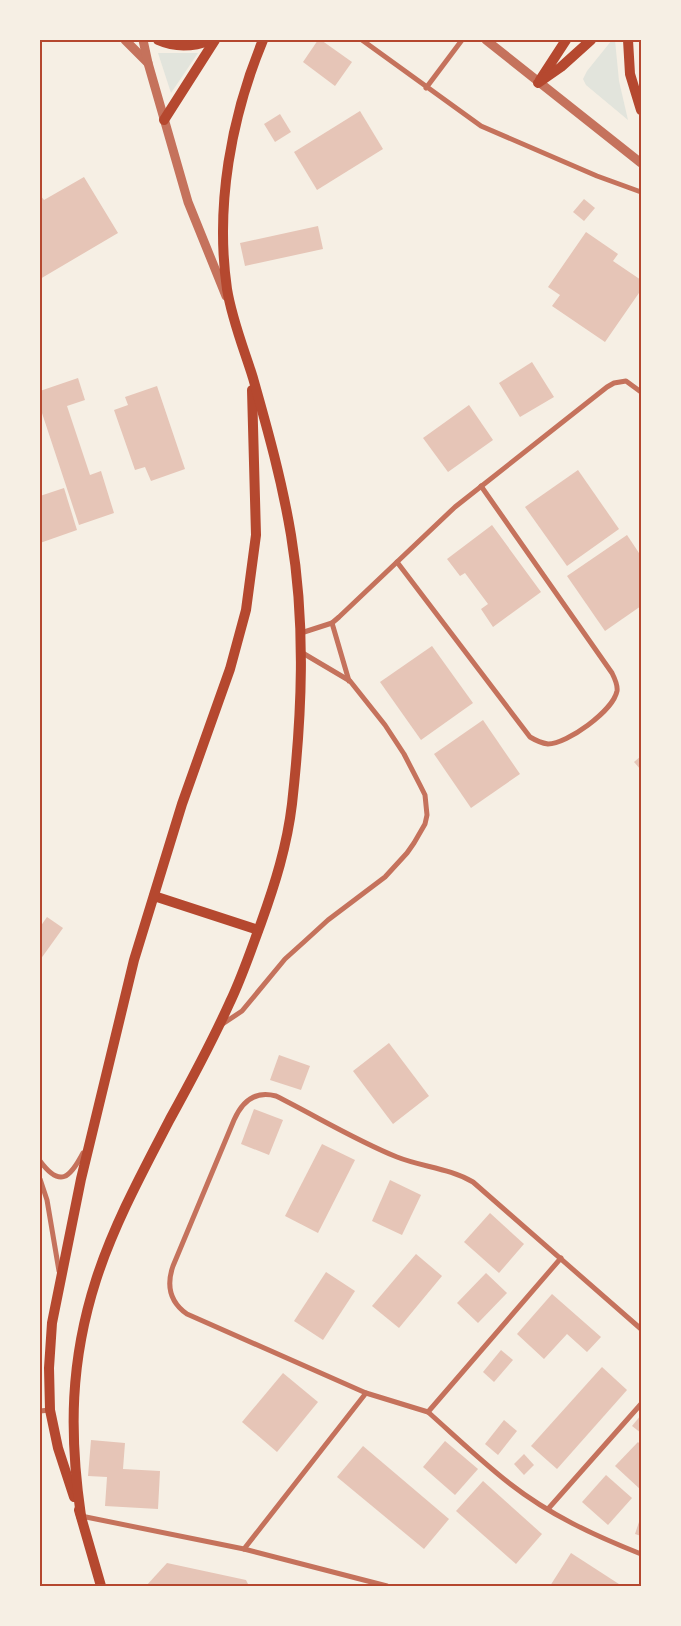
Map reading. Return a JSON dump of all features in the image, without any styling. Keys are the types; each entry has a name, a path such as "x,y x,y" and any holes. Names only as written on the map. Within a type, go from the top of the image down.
{"main road":[{"path":"158,40 171,45 184,46 211,40"},
{"path":"164,120 215,40"},
{"path":"538,83 566,40"},
{"path":"538,83 561,68 591,40"},
{"path":"628,40 630,74 641,110"},
{"path":"81,1516 74,1464 73,1402 83,1329 91,1297 103,1259 132,1192 218,1027 240,980 278,875 288,829 301,705 302,652 300,603 291,537 277,461 231,307 227,290 224,244 227,176 237,122 246,85 262,43"},
{"path":"101,1586 81,1516 61,1462 45,1410 48,1398 51,1336 60,1280 91,1139 134,960 182,804 233,662 246,610 256,534 251,374"},
{"path":"154,896 258,930"}],"street":[{"path":"125,40 148,63"},
{"path":"144,40 148,63 188,202 231,307"},
{"path":"362,40 481,126 598,176 641,192"},
{"path":"426,88 462,40"},
{"path":"486,40 641,163"},
{"path":"301,633 332,623 455,507 606,387 614,383 626,381 641,392"},
{"path":"397,562 530,737 546,744 559,742 603,713 617,693 616,681 612,673 481,486"},
{"path":"332,623 350,681"},
{"path":"218,1027 242,1011 285,959 311,935 385,877 407,853 425,824 427,815 425,795 404,754 385,725 350,681 302,652"},
{"path":"641,1329 498,1201 466,1177 387,1153 276,1096 266,1094 256,1096 241,1106 173,1266 169,1282 171,1295 177,1305 187,1314 366,1393 428,1412 508,1482 548,1509 588,1532 641,1554"},
{"path":"40,1161 55,1176 60,1178 67,1176 73,1171 91,1139"},
{"path":"40,1179 47,1200 60,1280"},
{"path":"428,1412 561,1258"},
{"path":"244,1549 366,1393"},
{"path":"548,1509 641,1404"},
{"path":"81,1516 244,1549 387,1586"}],"shaded area":[{"path":"612,40 615,40 619,81 628,120 586,85 583,79 587,71"},
{"path":"158,53 198,53 171,93"}],"building":[{"path":"318,40 321,40 352,62 335,86 303,62"},
{"path":"360,111 383,149 317,190 294,152"},
{"path":"280,114 291,132 275,142 264,124"},
{"path":"84,177 118,233 40,279 40,195 44,200"},
{"path":"584,199 595,208 584,221 573,212"},
{"path":"318,226 323,249 245,266 240,243"},
{"path":"586,232 618,254 613,261 641,280 641,290 605,342 552,306 560,295 548,287"},
{"path":"532,362 554,397 520,417 499,383"},
{"path":"78,378 85,400 67,406 90,475 101,471 114,513 79,525 40,407 40,391"},
{"path":"157,386 185,469 151,481 145,467 135,470 114,410 128,405 125,397"},
{"path":"469,405 493,440 448,472 423,438"},
{"path":"578,470 619,529 567,566 525,507"},
{"path":"64,488 77,530 40,543 40,496"},
{"path":"492,525 541,592 493,627 481,609 488,604 465,573 460,576 447,559"},
{"path":"627,535 641,556 641,606 605,631 567,576"},
{"path":"432,646 473,703 421,740 380,682"},
{"path":"483,720 520,774 471,808 434,754"},
{"path":"641,756 641,770 634,762"},
{"path":"47,917 63,928 40,960 40,927"},
{"path":"389,1043 429,1096 393,1124 353,1071"},
{"path":"279,1055 310,1066 301,1090 270,1080"},
{"path":"254,1109 283,1120 269,1155 241,1144"},
{"path":"322,1144 355,1160 318,1233 285,1216"},
{"path":"390,1180 421,1195 402,1235 372,1221"},
{"path":"490,1213 524,1244 499,1273 464,1242"},
{"path":"416,1254 442,1276 399,1328 372,1306"},
{"path":"326,1272 355,1291 323,1340 294,1321"},
{"path":"486,1273 507,1293 478,1323 457,1303"},
{"path":"552,1294 601,1337 587,1352 567,1334 544,1359 517,1334"},
{"path":"501,1350 513,1360 494,1382 483,1372"},
{"path":"602,1367 627,1390 557,1469 531,1446"},
{"path":"283,1373 318,1402 277,1452 242,1422"},
{"path":"641,1415 641,1433 632,1426"},
{"path":"504,1420 517,1431 498,1455 485,1444"},
{"path":"91,1440 125,1443 123,1469 160,1471 158,1509 105,1506 107,1477 88,1476"},
{"path":"445,1441 478,1469 455,1495 423,1467"},
{"path":"638,1442 641,1445 641,1490 615,1466"},
{"path":"363,1446 449,1519 424,1549 337,1477"},
{"path":"524,1454 534,1465 524,1475 514,1464"},
{"path":"606,1475 632,1498 608,1525 582,1502"},
{"path":"483,1481 542,1534 516,1564 456,1511"},
{"path":"641,1516 641,1536 635,1534"},
{"path":"571,1553 622,1586 550,1586"},
{"path":"167,1563 246,1580 249,1586 146,1586"}]}
